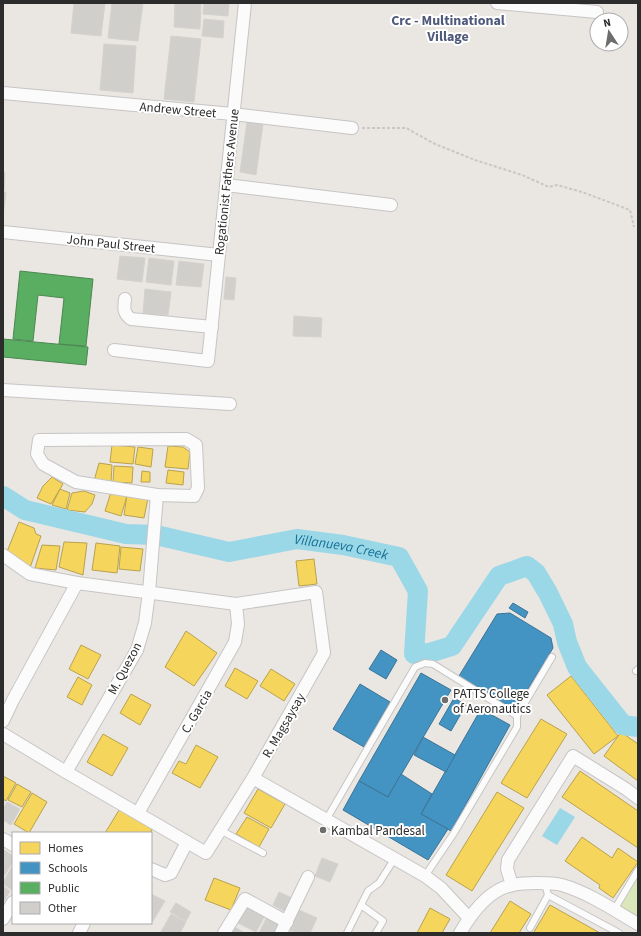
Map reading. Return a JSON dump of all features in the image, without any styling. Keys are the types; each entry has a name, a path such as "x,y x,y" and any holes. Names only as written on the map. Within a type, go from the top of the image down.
{"street":[{"name":"Rogationist Fathers Avenue","path":"114,350 208,361 245,3"},
{"path":"497,3 597,12"},
{"name":"Andrew Street","path":"3,93 233,114 352,128"},
{"path":"226,185 391,205"},
{"name":"John Paul Street","path":"3,232 219,255"},
{"path":"124,299 124,309 126,315 131,318 212,327"},
{"path":"3,390 230,404"},
{"path":"186,439 192,442 196,445 198,488 194,496 157,495 76,482 43,464 37,454 39,440 186,439"},
{"name":"M. Quezon","path":"66,772 136,650 145,623 153,554 157,495"},
{"name":"R. Magsaysay","path":"3,555 30,574 77,583 236,604 316,592 324,653 253,778 206,853 3,734"},
{"path":"3,721 8,698 77,583"},
{"name":"C. Garcia","path":"138,813 235,642 238,624 236,604"},
{"path":"512,885 507,869 508,860 573,756 638,798"},
{"path":"253,778 425,876 442,888 469,918"},
{"path":"3,840 12,844"},
{"path":"152,869 165,875 172,873 187,842"},
{"path":"281,933 308,877"},
{"path":"460,933 469,918 490,896 503,888 512,885 546,889 560,884 578,891 638,924"},
{"path":"224,933 245,899 287,922"},
{"path":"3,919 12,904"},
{"path":"79,933 84,924"}],"lane":[{"path":"425,876 454,833 517,727 517,716 552,657"},
{"path":"326,820 415,667 425,663 433,664 517,716"},
{"path":"220,830 263,853"},
{"path":"347,933 368,891 379,883 394,858"},
{"path":"614,910 638,870"},
{"path":"530,928 546,889 619,933"},
{"path":"361,905 383,921 376,933"}],"path":[{"path":"352,128 406,128 435,144 475,160 522,175 549,187 557,185 582,192 630,210 634,227"}],"green space":[{"path":"638,876 638,922 618,911"}],"water":[{"path":"560,808 575,817 557,845 542,836"}],"building: Homes":[{"path":"112,445 135,447 133,464 110,462"},
{"path":"168,446 183,447 190,452 188,469 165,467"},
{"path":"138,447 153,449 151,467 135,464"},
{"path":"99,463 112,465 111,483 94,481"},
{"path":"114,466 133,467 132,483 113,482"},
{"path":"168,470 184,472 183,485 166,483"},
{"path":"142,471 150,472 150,482 141,482"},
{"path":"52,477 63,484 51,504 37,498 43,486"},
{"path":"60,489 70,493 66,509 52,505"},
{"path":"84,491 95,495 92,504 85,512 67,510 72,493"},
{"path":"111,492 127,496 121,516 105,511"},
{"path":"127,495 148,498 144,518 124,515"},
{"path":"19,522 34,528 36,534 41,536 30,568 6,554"},
{"path":"64,542 87,543 83,575 59,567"},
{"path":"96,543 120,546 117,573 92,570"},
{"path":"42,545 60,546 56,570 35,568"},
{"path":"121,547 143,549 140,571 119,569"},
{"path":"314,559 317,584 299,586 296,561"},
{"path":"186,631 217,653 194,686 165,667"},
{"path":"81,645 101,655 88,679 69,669"},
{"path":"235,668 258,681 247,699 225,686"},
{"path":"271,669 295,684 284,701 260,686"},
{"path":"571,676 618,736 594,754 547,695"},
{"path":"78,677 92,685 82,705 67,697"},
{"path":"131,694 151,705 140,725 120,713"},
{"path":"541,719 567,734 527,798 501,783"},
{"path":"621,732 638,744 638,781 604,756"},
{"path":"103,734 128,748 112,776 87,762"},
{"path":"196,745 218,757 200,788 172,773 179,761 186,764"},
{"path":"580,771 638,811 638,848 562,797"},
{"path":"3,776 16,783 6,801 3,799"},
{"path":"17,784 31,792 22,807 8,800"},
{"path":"258,789 285,804 271,828 244,813"},
{"path":"497,792 524,808 472,891 446,875"},
{"path":"32,793 47,802 30,832 14,824"},
{"path":"121,807 154,826 151,832 106,832"},
{"path":"247,817 269,829 259,847 236,834"},
{"path":"582,837 612,858 618,848 638,862 613,898 599,888 600,885 565,861"},
{"path":"214,878 240,888 231,910 205,900"},
{"path":"510,901 531,914 519,933 490,933"},
{"path":"550,905 600,933 534,932"},
{"path":"430,908 450,919 442,933 417,933"}],"building: Schools":[{"path":"513,603 528,612 525,618 509,608"},
{"path":"510,613 551,638 553,648 515,710 459,676 497,614"},
{"path":"381,650 397,660 386,679 369,669"},
{"path":"421,673 451,690 388,797 359,781"},
{"path":"360,684 390,702 364,747 333,729"},
{"path":"454,698 466,705 451,731 439,724"},
{"path":"481,709 510,725 451,831 421,814"},
{"path":"423,737 455,755 446,772 414,755"},
{"path":"401,774 432,794 421,814 448,829 428,860 343,810 359,781 388,797"}],"building: Public":[{"path":"20,271 93,279 86,346 59,344 64,298 38,295 33,341 13,339"},
{"path":"3,339 88,347 86,365 3,357"}],"building: Other":[{"path":"74,3 105,3 101,36 71,33"},
{"path":"112,3 143,3 138,41 108,38"},
{"path":"175,3 201,3 200,29 174,27"},
{"path":"204,3 229,3 228,16 203,14"},
{"path":"204,19 224,21 223,38 202,36"},
{"path":"171,36 201,39 194,102 164,99"},
{"path":"104,44 136,46 133,93 100,90"},
{"path":"247,122 263,124 256,175 240,172"},
{"path":"3,173 5,173 4,190 3,190"},
{"path":"3,192 6,192 4,209 3,209"},
{"path":"120,256 145,258 142,282 117,279"},
{"path":"149,258 174,261 171,285 146,282"},
{"path":"179,261 204,264 201,287 176,285"},
{"path":"226,277 236,278 234,300 224,299"},
{"path":"145,289 171,292 168,315 143,313"},
{"path":"294,316 322,318 321,337 293,336"},
{"path":"7,802 20,809 11,825 3,820 3,809"},
{"path":"4,850 12,855 12,863 5,875 3,873"},
{"path":"322,858 338,864 330,882 315,876"},
{"path":"12,867 12,890 3,884"},
{"path":"3,886 10,891 3,903"},
{"path":"279,892 292,898 286,912 273,905"},
{"path":"152,894 165,901 153,921 152,920"},
{"path":"176,903 191,912 186,921 170,912"},
{"path":"245,906 264,917 256,932 236,922"},
{"path":"299,910 317,918 310,933 296,933 289,930"},
{"path":"171,914 186,922 180,933 162,933 161,932"},
{"path":"267,917 281,924 276,933 259,933"},
{"path":"235,927 244,933 231,933"}],"waterway":[{"name":"Villanueva Creek","path":"3,496 25,510 126,534 156,535 229,552 297,539 343,545 399,557 418,591 414,654 429,653 452,646 499,576 527,566 536,573 548,593 563,624 567,642 577,667 623,725 638,727"}],"place":[{"name":"PATTS College of Aeronautics","path":"445,700"},
{"name":"Kambal Pandesal","path":"323,830"}],"district":[{"name":"Crc - Multinational Village","path":"448,28"}]}
